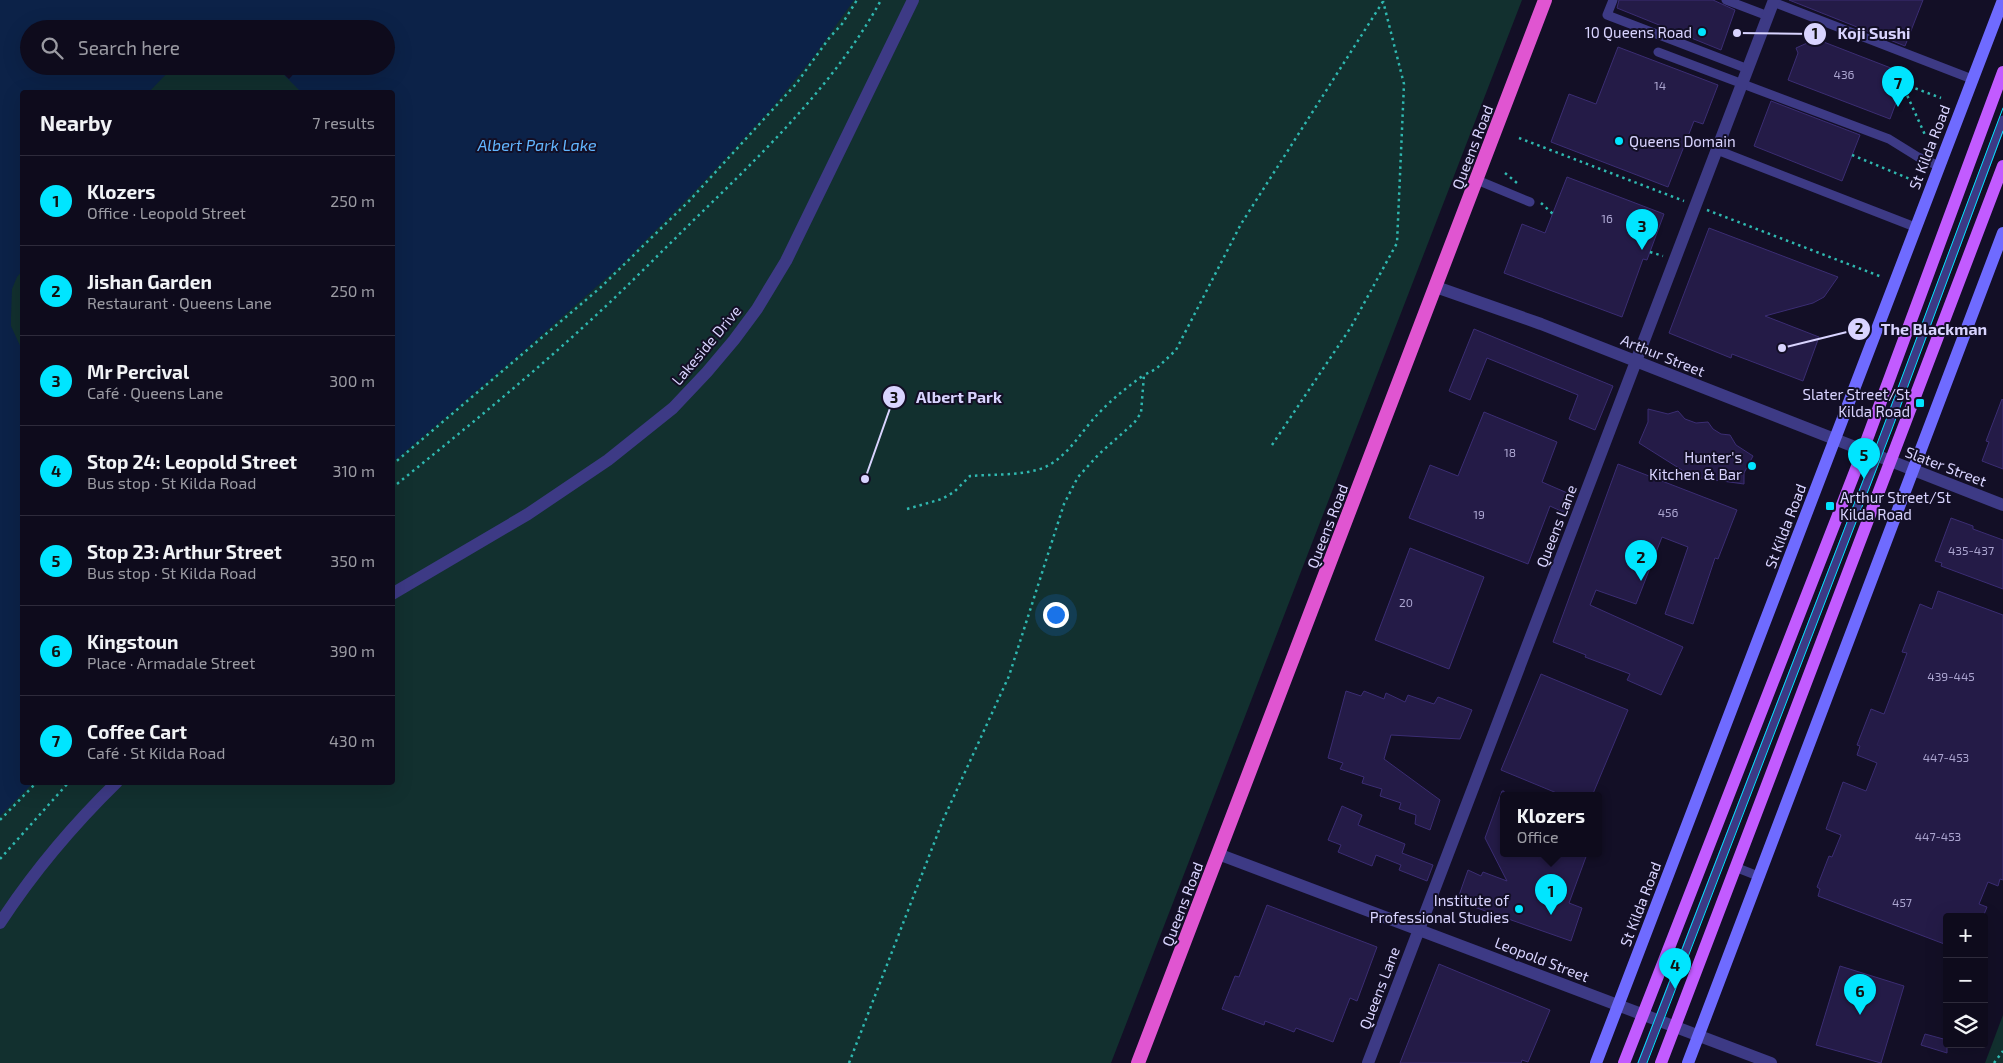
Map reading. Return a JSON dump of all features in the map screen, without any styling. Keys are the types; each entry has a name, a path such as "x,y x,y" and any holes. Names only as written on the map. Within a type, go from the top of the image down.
{"highway":[{"name":"Queens Road","path":"1138,1063 1546,0"}],"main road":[{"name":"St Kilda Road","path":"1596,1063 2003,0"},
{"path":"1624,1063 1862,451 2003,72"},
{"path":"1661,1063 2000,180 2003,166"},
{"path":"1688,1063 2003,233"}],"street":[{"name":"Lakeside Drive","path":"395,592 528,514 608,460 673,408 702,378 740,332 786,261 913,0"},
{"name":"Queens Lane","path":"1368,1063 1774,1"},
{"name":"Arthur Street","path":"1436,287 1541,324 1877,456"},
{"name":"Slater Street","path":"1877,456 2003,505"},
{"path":"0,923 31,878 63,838 114,785"},
{"name":"Leopold Street","path":"1218,854 1771,1063"}],"lane":[{"path":"1612,0 1607,14 1748,69"},
{"path":"1726,0 1768,16"},
{"path":"1774,1 1972,79"},
{"path":"1658,52 1889,139 1918,158 1939,166"},
{"path":"1642,1063 1877,456 2003,120"},
{"path":"1717,150 1916,228"},
{"path":"1477,180 1530,202"},
{"path":"1736,867 1758,876"}],"path":[{"path":"395,462 574,312 626,265 690,200 796,84 830,37 842,24 857,0"},
{"path":"395,486 501,399 592,319 760,155 832,75 881,0"},
{"path":"907,509 942,499 954,492 970,476 1027,472 1043,468 1062,456 1119,394 1144,375 1156,369 1176,350 1241,224 1384,1"},
{"path":"1272,445 1351,327 1397,243 1404,84 1384,1"},
{"path":"1885,77 1941,98"},
{"path":"1902,84 1926,137"},
{"path":"1852,155 1910,179"},
{"path":"849,1063 943,820 1009,676 1064,504 1078,477 1099,454 1134,423 1141,413 1144,375"},
{"path":"0,820 34,785"},
{"path":"0,860 66,785"},
{"path":"1994,1063 2003,1051"}],"green space":[{"path":"0,0 1522,0 1111,1063 0,1063"},
{"path":"2003,1015 2003,1063 1985,1063"}],"water":[{"name":"Albert Park Lake","path":"0,0 854,0 812,59 771,109 697,189 621,265 395,460 395,90 299,90 284,75 395,75 395,20 20,20 20,75 165,75 151,90 20,90 20,273 12,289 11,326 20,346 20,785 31,785 0,816"}],"pier":[{"path":"285,75 293,75 289,79"}],"building":[{"name":"10 Queens Road","path":"1619,0 1713,0 1735,10 1721,50 1617,8"},
{"path":"1789,0 1923,0 1905,46"},
{"path":"1816,39 1896,70 1905,90 1900,92 1890,119 1788,80 1798,53 1796,48"},
{"path":"1618,47 1718,85 1703,124 1694,121 1668,187 1551,142 1569,94 1596,104"},
{"path":"1771,101 1860,135 1842,181 1754,146"},
{"path":"1567,177 1664,214 1647,260 1643,259 1622,317 1504,273 1522,224 1545,233"},
{"path":"1709,228 1838,277 1824,297 1813,303 1765,316 1819,337 1803,381 1732,354 1731,358 1669,333"},
{"path":"1474,329 1613,386 1595,430 1569,419 1578,395 1487,358 1470,400 1449,391"},
{"path":"2002,399 2003,469 1982,461 1989,442 1986,441"},
{"path":"1648,409 1668,414 1678,411 1685,419 1696,423 1708,422 1713,429 1721,434 1730,435 1736,445 1753,456 1744,473 1744,484 1693,477 1639,443 1648,422"},
{"path":"1484,412 1557,442 1542,482 1572,495 1565,513 1550,506 1528,564 1409,518 1430,465 1458,476"},
{"path":"1618,464 1737,510 1718,559 1715,558 1693,624 1665,614 1688,547 1662,537 1636,604 1596,590 1590,605 1683,647 1661,695 1627,680 1630,674 1585,657 1586,655 1553,642"},
{"path":"1951,518 1973,526 1973,529 2003,540 2003,589 1941,566 1942,563 1935,561"},
{"path":"1410,548 1484,577 1449,669 1375,640"},
{"path":"1938,591 2003,615 2003,880 2000,879 1998,886 1988,882 1979,904 1987,907 1985,913 1943,913 1943,943 1818,896 1820,889 1817,887 1829,856 1832,857 1841,835 1826,829 1843,782 1866,791 1877,763 1857,755 1860,746 1857,745 1871,709 1884,714 1907,653 1902,652 1920,604 1932,609"},
{"path":"1541,674 1628,710 1594,792 1554,792 1501,770"},
{"path":"1346,691 1361,696 1364,691 1384,699 1386,693 1405,702 1408,695 1434,704 1438,697 1472,710 1460,739 1391,735 1384,759 1440,800 1430,830 1415,824 1416,815 1399,809 1401,803 1380,796 1382,789 1362,783 1364,777 1340,769 1343,763 1328,758"},
{"path":"1500,797 1500,857 1586,857 1569,903 1582,908 1571,941 1457,901 1468,870 1481,876 1483,872 1507,881 1485,838"},
{"path":"1342,806 1362,815 1358,825 1405,844 1402,853 1433,865 1427,881 1399,870 1401,865 1376,855 1372,866 1338,852 1341,845 1328,840"},
{"path":"1267,905 1377,947 1357,1001 1350,998 1333,1042 1296,1028 1294,1032 1265,1021 1264,1025 1222,1009 1235,976 1239,977"},
{"path":"1439,964 1550,1010 1528,1062 1522,1060 1521,1063 1400,1063"},
{"path":"1840,966 1904,986 1881,1063 1816,1045"},
{"path":"1925,1034 1943,1039 1943,1048 1947,1048 1947,1053 1921,1045"}],"tram line":[{"path":"1638,1063 1866,473 2003,108"},
{"path":"1647,1063 1892,429 2003,131"}],"place":[{"name":"10 Queens Road","path":"1702,32"},
{"name":"Koji Sushi","path":"1737,33"},
{"name":"Coffee Cart","path":"1898,107"},
{"name":"Queens Domain","path":"1619,141"},
{"name":"Mr Percival","path":"1642,250"},
{"name":"The Blackman","path":"1782,348"},
{"name":"Slater Street/St Kilda Road","path":"1920,403"},
{"name":"Hunter's Kitchen & Bar","path":"1752,466"},
{"name":"Albert Park","path":"865,479"},
{"name":"Stop 23: Arthur Street","path":"1864,479"},
{"name":"Arthur Street/St Kilda Road","path":"1830,506"},
{"name":"Jishan Garden","path":"1641,581"},
{"name":"Institute of Professional Studies","path":"1519,909"},
{"name":"Klozers","path":"1551,915"},
{"name":"Stop 24: Leopold Street","path":"1675,989"},
{"name":"Kingstoun","path":"1860,1015"}]}
